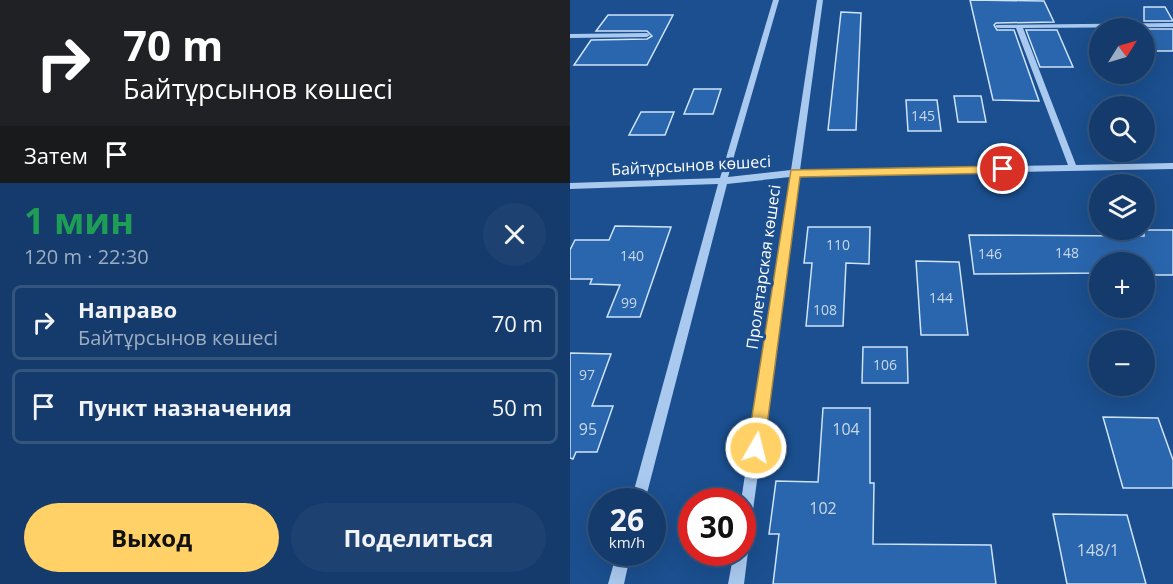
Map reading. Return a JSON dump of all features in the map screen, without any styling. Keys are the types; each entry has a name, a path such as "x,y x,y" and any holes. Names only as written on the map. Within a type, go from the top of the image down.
{"street":[{"path":"641,488 723,181 776,0"},
{"name":"Пролетарская көшесі","path":"749,488 820,0"},
{"path":"998,26 1173,25"},
{"path":"1019,26 1073,168"},
{"path":"570,36 647,35"},
{"name":"Байтұрсынов көшесі","path":"570,186 723,181 795,173 1173,166"},
{"path":"616,584 620,566"},
{"path":"736,584 739,566"}],"building":[{"path":"970,0 1044,1 1054,22 996,23 994,25 997,30 1014,30 1039,101 993,100"},
{"path":"1144,7 1165,7 1173,21 1155,21 1155,18 1144,18"},
{"path":"841,12 861,13 856,130 828,130"},
{"path":"608,15 673,15 647,65 574,65 591,40 647,39 652,36 647,31 596,31"},
{"path":"1155,29 1173,29 1173,51 1155,51"},
{"path":"1026,30 1057,30 1073,67 1040,67"},
{"path":"694,89 721,89 713,114 684,114"},
{"path":"954,96 981,96 986,122 958,122"},
{"path":"906,100 937,100 941,131 908,131"},
{"path":"641,112 674,112 665,135 629,135"},
{"path":"615,226 671,227 640,317 607,317 620,285 590,284 592,279 570,279 570,250 575,240 609,240"},
{"path":"808,227 870,227 869,264 846,263 843,326 806,326 812,263 804,263"},
{"path":"1155,230 1173,230 1173,275 1155,275 1155,252 1089,252 1089,273 974,274 969,235 1089,236 1089,240 1155,240"},
{"path":"916,261 959,262 968,335 921,335"},
{"path":"863,347 907,347 908,383 862,383"},
{"path":"570,353 611,354 592,406 613,406 597,452 576,452 573,459 570,458"},
{"path":"823,408 870,408 870,483 874,483 873,544 991,545 996,584 773,584 779,534 769,534 776,481 818,482"},
{"path":"1103,417 1158,418 1173,460 1173,488 1123,488"},
{"path":"1053,514 1127,515 1146,584 1067,584"}],"route":[{"path":"756,448 795,173 1003,169"}]}
